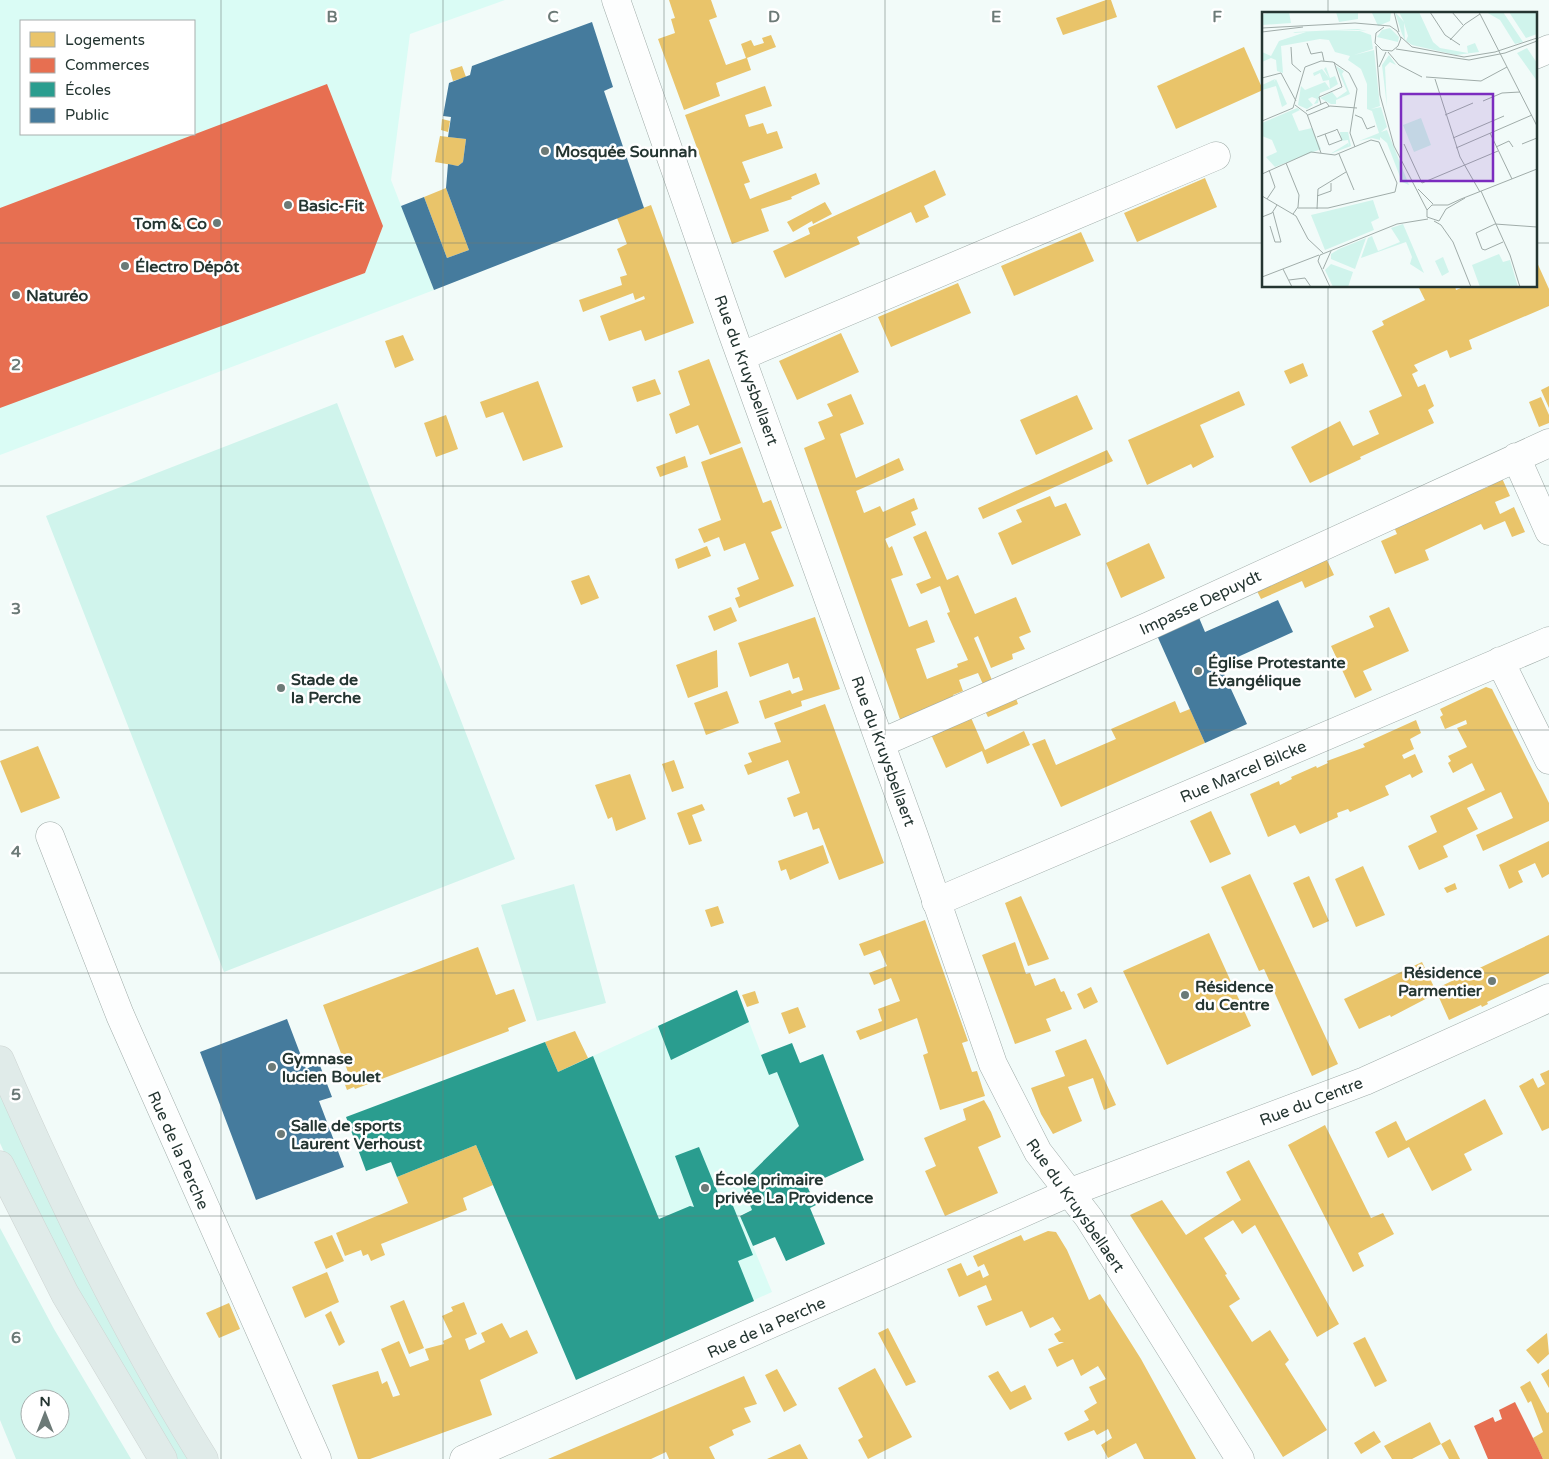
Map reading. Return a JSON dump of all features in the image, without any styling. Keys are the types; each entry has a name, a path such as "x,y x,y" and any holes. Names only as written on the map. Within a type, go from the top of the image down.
{"main road":[{"path":"0,1060 45,1161 112,1299 204,1459"},
{"path":"0,1165 65,1294 163,1459"}],"street":[{"name":"Rue du Kruysbellaert","path":"616,0 881,743 993,1064 1038,1152 1096,1230 1240,1459"},
{"path":"1536,55 1549,49"},
{"path":"742,356 1216,156"},
{"name":"Impasse Depuydt","path":"881,743 1149,626 1549,443"},
{"path":"1516,457 1549,531"},
{"name":"Rue Marcel Bilcke","path":"936,902 1549,641"},
{"path":"1500,661 1549,760"},
{"name":"Rue de la Perche","path":"50,836 120,1016 317,1459"},
{"name":"Rue du Centre","path":"1068,1193 1365,1081 1549,998"},
{"name":"Rue de la Perche","path":"464,1459 1068,1193"}],"shaded area":[{"path":"0,0 505,0 410,34 391,180 434,290 0,455"},
{"name":"Stade de la Perche","path":"337,403 515,859 224,972 46,516"},
{"path":"574,884 606,1003 537,1021 501,905"},
{"name":"École primaire privée La Providence","path":"737,990 769,1075 823,1054 864,1160 740,1215 772,1292 673,1336 607,1090 593,1056"},
{"path":"0,1085 193,1459 173,1459 122,1374 8,1161 0,1143"},
{"path":"0,1228 54,1329 131,1459 16,1459 0,1420"}],"building: Logements":[{"path":"669,0 711,0 717,17 709,20 726,65 746,58 741,44 751,40 754,46 764,43 762,38 771,35 776,47 747,58 751,70 716,83 720,96 684,110 658,39 675,33 671,19 675,18"},
{"path":"1106,0 1111,0 1117,17 1063,35 1056,18"},
{"path":"1244,47 1262,90 1176,129 1157,86"},
{"path":"462,66 466,77 453,81 450,70"},
{"path":"765,86 772,106 745,115 749,127 763,123 767,134 777,131 783,148 742,162 750,182 744,184 750,199 816,173 820,184 791,197 792,199 761,209 769,231 732,244 685,115"},
{"path":"442,119 450,121 448,132 441,130"},
{"path":"440,136 466,139 463,162 458,166 435,162"},
{"path":"935,170 946,195 924,206 929,217 916,223 911,212 857,237 860,244 785,278 773,251 810,234 808,228"},
{"path":"1205,178 1217,207 1137,242 1124,213"},
{"path":"446,188 469,250 447,258 424,197"},
{"path":"825,202 832,214 813,224 812,221 793,232 787,222"},
{"path":"651,205 694,323 645,341 641,330 609,341 600,316 645,299 644,296 635,300 633,293 583,312 579,300 622,285 620,277 627,275 617,249 627,244 617,218"},
{"path":"1081,232 1094,261 1014,296 1001,266"},
{"path":"1536,260 1549,289 1549,306 1469,340 1472,349 1450,358 1447,350 1414,365 1418,371 1412,374 1418,387 1425,384 1434,406 1428,410 1434,423 1360,457 1361,459 1310,483 1291,447 1340,421 1353,446 1379,434 1369,411 1402,396 1372,331 1384,325 1382,321 1425,300 1419,288 1456,288 1456,290 1461,288 1536,288"},
{"path":"958,283 971,313 891,347 878,317"},
{"path":"841,333 859,372 797,400 779,361"},
{"path":"403,335 414,360 395,368 385,341"},
{"path":"709,359 741,443 710,455 698,425 676,434 669,414 690,405 678,371"},
{"path":"1303,363 1308,376 1290,384 1284,371"},
{"path":"655,379 661,394 637,402 632,387"},
{"path":"538,381 563,447 523,461 503,412 486,418 480,402"},
{"path":"1549,386 1549,408 1541,390"},
{"path":"1239,391 1245,405 1200,425 1214,457 1193,468 1191,464 1147,485 1128,440"},
{"path":"851,394 864,424 840,434 856,478 899,458 904,470 856,491 864,513 880,506 883,512 914,498 918,509 911,512 916,525 885,539 889,548 892,546 903,575 891,579 909,627 927,620 935,642 916,649 927,679 958,667 957,664 968,660 947,613 950,612 940,586 921,594 916,584 931,578 913,537 926,531 947,580 958,575 975,614 1016,597 1031,632 1019,637 1025,649 1012,654 1013,659 991,668 978,636 974,638 995,687 986,691 978,673 959,680 963,691 953,695 956,703 902,725 804,448 825,439 818,422 833,416 827,404"},
{"path":"1077,395 1093,429 1036,455 1020,420"},
{"path":"1541,397 1549,415 1549,423 1539,427 1529,402"},
{"path":"446,415 458,449 436,457 424,423"},
{"path":"742,447 763,503 771,500 782,528 771,532 794,586 739,608 735,598 740,596 737,588 759,579 745,543 724,551 719,537 704,543 698,529 721,520 701,462"},
{"path":"1107,450 1113,461 983,519 978,508"},
{"path":"685,456 688,467 660,477 656,467"},
{"path":"1501,476 1510,496 1495,502 1500,514 1514,507 1525,532 1512,537 1505,521 1484,530 1481,524 1425,550 1429,560 1395,574 1381,541 1397,534 1393,525 1488,487 1486,482"},
{"path":"1050,496 1055,507 1066,503 1081,535 1012,565 998,533 1022,522 1016,510"},
{"path":"1149,543 1165,578 1121,598 1106,563"},
{"path":"707,546 711,556 678,569 675,559"},
{"path":"1326,558 1334,575 1305,588 1302,581 1261,599 1256,589"},
{"path":"589,575 599,598 581,605 571,581"},
{"path":"731,607 737,621 714,631 708,616"},
{"path":"1389,607 1409,651 1363,671 1372,690 1355,698 1331,646 1374,627 1369,616"},
{"path":"815,617 840,689 801,701 802,706 765,719 759,701 790,690 792,694 803,690 799,677 793,679 788,663 750,677 738,643"},
{"path":"717,650 718,687 688,698 676,665"},
{"path":"1486,687 1492,689 1549,803 1549,821 1483,851 1476,835 1513,818 1501,792 1467,808 1478,829 1443,846 1448,857 1419,870 1408,846 1437,832 1430,816 1485,790 1472,763 1453,773 1448,763 1451,761 1448,756 1467,747 1457,728 1467,724 1466,720 1445,729 1440,717 1443,715 1440,709"},
{"path":"727,691 739,723 706,735 694,703"},
{"path":"1014,693 1018,704 988,717 983,707"},
{"path":"1175,701 1180,713 1190,709 1205,743 1061,807 1032,744 1045,739 1056,765 1116,739 1111,729"},
{"path":"825,704 884,863 839,880 819,828 813,830 807,812 794,817 787,798 800,793 788,760 748,775 744,765 752,762 748,753 781,742 774,723"},
{"path":"969,713 985,750 1024,731 1030,745 987,764 982,751 946,768 929,730"},
{"path":"1416,720 1421,733 1410,739 1414,749 1402,755 1404,759 1415,754 1423,772 1412,778 1410,774 1385,786 1389,795 1350,812 1348,809 1337,813 1338,817 1300,834 1295,825 1268,837 1250,794 1279,781 1280,785 1292,779 1291,777 1365,747 1363,744"},
{"path":"38,746 60,798 21,813 0,761"},
{"path":"674,760 684,788 672,792 662,764"},
{"path":"630,774 646,819 616,831 612,817 608,819 595,785"},
{"path":"702,804 705,810 692,815 702,841 689,845 677,813"},
{"path":"1211,811 1231,854 1210,863 1190,821"},
{"path":"1549,841 1549,874 1542,878 1535,863 1518,871 1523,882 1509,889 1499,865"},
{"path":"823,845 829,863 790,880 786,869 781,871 778,861"},
{"path":"1363,866 1385,915 1356,927 1335,879"},
{"path":"1250,874 1338,1064 1312,1076 1264,969 1259,971 1221,887"},
{"path":"1309,876 1329,921 1313,928 1293,883"},
{"path":"1455,883 1457,889 1447,893 1444,888"},
{"path":"1021,896 1049,959 1028,966 1005,903"},
{"path":"718,906 724,923 711,927 705,910"},
{"path":"925,920 968,1041 962,1043 972,1072 977,1071 985,1096 940,1110 923,1055 928,1053 917,1018 860,1040 856,1031 882,1021 878,1009 900,1001 891,978 874,985 869,973 887,966 880,950 864,956 859,944"},
{"name":"Résidence du Centre","path":"1209,933 1251,1026 1167,1065 1123,971"},
{"name":"Résidence Parmentier","path":"1549,935 1549,973 1487,1002 1488,1004 1482,1007 1481,1005 1449,1020 1437,993 1391,1017 1390,1015 1359,1029 1344,999 1422,962 1435,989"},
{"path":"1015,942 1026,974 1030,973 1035,986 1055,978 1061,992 1064,991 1072,1009 1046,1019 1051,1031 1015,1044 982,955"},
{"path":"478,947 496,995 514,989 526,1021 508,1028 509,1031 355,1089 354,1087 347,1090 341,1074 348,1072 323,1005"},
{"path":"1091,987 1098,1002 1084,1009 1077,994"},
{"path":"755,991 759,1003 747,1007 742,995"},
{"path":"798,1007 806,1027 789,1034 781,1013"},
{"path":"575,1031 588,1058 558,1072 545,1042"},
{"path":"1086,1039 1116,1105 1104,1110 1093,1078 1068,1087 1082,1121 1053,1134 1041,1114 1031,1088 1065,1076 1055,1051"},
{"path":"1549,1070 1549,1128 1542,1131 1519,1086 1533,1078 1538,1088 1545,1084 1540,1074"},
{"path":"1485,1099 1503,1134 1464,1154 1472,1170 1432,1191 1409,1147 1388,1158 1375,1132 1396,1121 1406,1141"},
{"path":"984,1100 1001,1137 978,1147 998,1193 945,1216 925,1171 936,1166 924,1138 966,1120 963,1109"},
{"path":"1325,1125 1371,1218 1383,1213 1394,1234 1358,1253 1364,1266 1353,1272 1288,1145"},
{"path":"476,1145 493,1185 463,1198 467,1210 381,1244 385,1255 371,1261 368,1254 363,1256 361,1250 345,1256 336,1233 408,1203 397,1177"},
{"path":"1249,1160 1339,1324 1317,1337 1255,1225 1242,1234 1233,1220 1204,1238 1227,1274 1225,1275 1240,1299 1229,1306 1252,1342 1270,1330 1289,1360 1285,1364 1327,1430 1283,1457 1130,1215 1162,1200 1186,1235 1241,1200 1226,1172"},
{"path":"1048,1231 1056,1232 1067,1250 1089,1300 1100,1294 1141,1359 1196,1459 1144,1459 1136,1443 1108,1458 1101,1445 1112,1438 1108,1429 1097,1435 1094,1430 1068,1441 1064,1433 1089,1420 1084,1411 1097,1403 1089,1387 1106,1379 1098,1366 1081,1376 1073,1359 1057,1367 1048,1349 1064,1342 1059,1342 1054,1334 1061,1330 1053,1317 1030,1328 1022,1311 986,1326 977,1306 992,1300 986,1285 959,1297 947,1269 961,1263 967,1276 980,1270 983,1278 989,1275 984,1264 978,1267 973,1256 1021,1235 1024,1241"},
{"path":"332,1235 344,1261 326,1269 314,1242"},
{"path":"327,1272 339,1302 305,1318 292,1287"},
{"path":"404,1300 424,1348 409,1354 390,1306"},
{"path":"464,1302 477,1334 465,1339 469,1350 485,1342 481,1333 502,1323 510,1338 527,1330 538,1353 480,1380 492,1415 370,1459 358,1459 332,1385 378,1371 382,1384 387,1381 393,1397 400,1395 381,1349 399,1341 410,1367 429,1360 425,1349 444,1344 443,1341 452,1337 442,1316 453,1311 451,1307"},
{"path":"229,1303 240,1329 219,1338 206,1313"},
{"path":"331,1311 345,1342 339,1346 325,1315"},
{"path":"888,1328 916,1382 906,1386 878,1333"},
{"path":"1547,1333 1549,1354 1538,1364 1526,1350"},
{"path":"1365,1337 1387,1381 1375,1387 1353,1343"},
{"path":"875,1368 912,1437 868,1459 858,1440 863,1437 838,1388"},
{"path":"777,1369 797,1405 784,1412 765,1375"},
{"path":"1549,1369 1549,1388 1541,1374"},
{"path":"998,1371 1011,1392 1025,1385 1032,1399 1010,1410 988,1376"},
{"path":"744,1376 757,1404 744,1408 751,1422 732,1430 734,1435 709,1447 715,1459 669,1459 666,1452 651,1459 548,1459"},
{"path":"1530,1381 1547,1413 1549,1412 1549,1459 1543,1459 1533,1438 1543,1432 1531,1401 1528,1403 1520,1387"},
{"path":"1430,1422 1441,1444 1412,1459 1392,1459 1384,1446"},
{"path":"1374,1431 1381,1442 1361,1454 1354,1443"},
{"path":"1450,1439 1460,1459 1449,1459 1441,1444"},
{"path":"800,1444 808,1459 767,1459"}],"building: Commerces":[{"path":"327,84 383,226 365,273 0,408 0,208"},
{"path":"1515,1402 1543,1459 1488,1459 1474,1426 1493,1417 1495,1422 1502,1419 1499,1410"}],"building: Écoles":[{"path":"737,990 749,1022 671,1060 658,1026"},
{"path":"545,1042 558,1072 593,1056 659,1219 690,1206 694,1207 675,1156 699,1147 722,1203 715,1206 731,1201 753,1255 738,1261 754,1301 576,1380 476,1145 397,1177 391,1162 366,1171 346,1117"},
{"path":"792,1043 800,1063 823,1054 864,1160 807,1186 816,1205 810,1208 825,1244 786,1261 775,1237 753,1246 740,1216 752,1210 741,1183 799,1126 777,1072 769,1075 761,1055"}],"building: Public":[{"name":"Mosquée Sounnah","path":"592,22 613,87 604,91 644,208 434,290 401,206 424,197 447,258 469,250 446,188 448,164 458,166 463,162 466,139 448,137 451,117 443,116 449,83 470,75 472,66"},
{"name":"Église Protestante Évangélique","path":"1278,600 1293,632 1220,665 1247,724 1205,743 1155,631 1197,613 1205,632"},
{"name":"Salle de sports Laurent Verhoust","path":"287,1019 306,1069 319,1063 332,1097 319,1101 344,1167 256,1200 200,1052"}],"place":[{"name":"Mosquée Sounnah","path":"545,151"},
{"name":"Basic-Fit","path":"288,205"},
{"name":"Tom & Co","path":"217,223"},
{"name":"Électro Dépôt","path":"125,266"},
{"name":"Naturéo","path":"16,295"},
{"name":"Église Protestante Évangélique","path":"1198,671"},
{"name":"Stade de la Perche","path":"281,688"},
{"name":"Résidence Parmentier","path":"1492,981"},
{"name":"Résidence du Centre","path":"1185,995"},
{"name":"Gymnase lucien Boulet","path":"272,1067"},
{"name":"Salle de sports Laurent Verhoust","path":"281,1134"},
{"name":"École primaire privée La Providence","path":"705,1188"}]}
